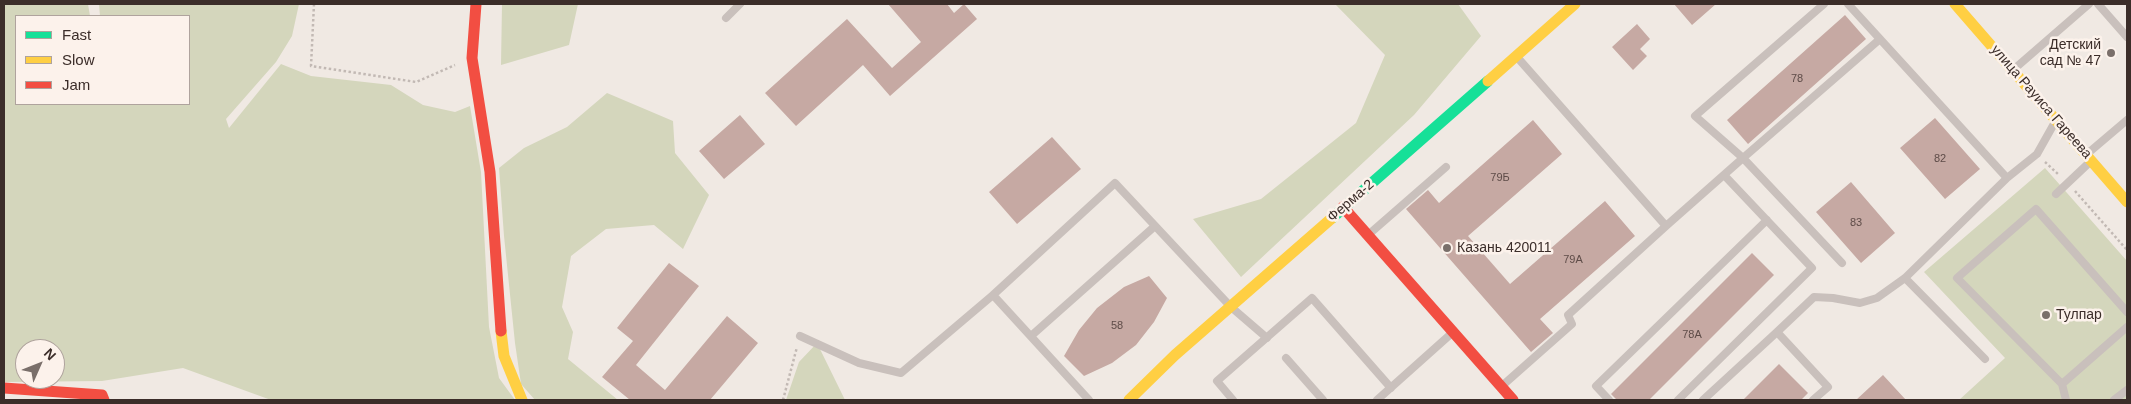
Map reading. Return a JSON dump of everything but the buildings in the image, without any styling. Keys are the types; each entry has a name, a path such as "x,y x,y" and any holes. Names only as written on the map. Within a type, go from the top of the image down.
{"street":[{"path":"476,4 472,58 490,172 497,288 504,356 522,400"},
{"name":"Ферма-2","path":"1128,400 1175,354 1515,55 1561,11 1575,4"},
{"name":"улица Рауиса Гареева","path":"1955,4 2127,202"},
{"path":"1343,207 1513,400"},
{"path":"4,388 102,395 104,400"}],"lane":[{"path":"726,18 740,4"},
{"path":"1824,4 1695,116 1743,158 1842,263"},
{"path":"1848,4 2007,178"},
{"path":"2013,70 2089,4"},
{"path":"2098,4 2127,37"},
{"path":"1501,387 1572,324 1568,315 1666,226 1880,39"},
{"path":"1515,55 1666,226"},
{"path":"1703,400 1814,297 1860,303 1877,298 1905,278 2007,178 2037,154 2056,120"},
{"path":"2056,194 2068,184 2089,157 2127,120"},
{"path":"1368,235 1446,167"},
{"path":"1678,400 1812,268 1724,175"},
{"path":"800,336 859,363 901,373 993,294 1115,183 1231,306 1267,338"},
{"path":"2066,400 2062,384 1957,278 2036,209 2127,312"},
{"path":"1609,400 1596,386 1767,220"},
{"path":"1031,336 1155,226"},
{"path":"1905,278 1985,359"},
{"path":"993,294 1089,400"},
{"path":"1234,400 1217,381 1312,298 1390,388"},
{"path":"2062,384 2127,327"},
{"path":"1377,400 1453,332"},
{"path":"1776,332 1828,387 1813,400"},
{"path":"1286,358 1323,400"},
{"path":"2114,400 2127,390"}],"path":[{"path":"314,4 311,66 416,82 472,58"},
{"path":"2037,154 2068,184 2127,250"},
{"path":"783,400 800,336"}],"green space":[{"path":"4,4 88,4 90,15 15,15 15,105 190,105 190,15 100,15 99,4 299,4 292,36 276,62 226,119 229,128 281,64 311,76 391,85 423,105 455,112 470,106 481,172 489,327 499,378 515,400 271,400 183,368 102,381 65,381 65,339 15,339 15,382 4,382"},
{"path":"502,4 578,4 569,45 501,65"},
{"path":"1335,4 1458,4 1481,36 1414,115 1241,277 1193,219 1261,199 1356,123 1385,55"},
{"path":"607,93 673,121 675,153 709,195 683,249 654,225 606,229 571,256 562,307 573,332 568,359 618,400 535,400 521,384 504,236 499,168 524,148 567,127"},
{"name":"Тулпар","path":"2045,168 2127,261 2127,400 1959,400 2005,358 1924,272"},
{"path":"817,343 845,400 786,400 799,362"}],"traffic: fast":[{"path":"1332,218 1488,81"}],"traffic: slow":[{"path":"1488,81 1575,4"},
{"path":"1955,4 2127,202"},
{"path":"1129,400 1175,355 1332,218"},
{"path":"501,331 504,356 522,400"}],"traffic: jam":[{"path":"476,4 472,58 490,172 501,331"},
{"path":"1343,207 1513,400"},
{"path":"4,388 102,395 104,400"}],"place":[{"name":"Детский сад № 47","path":"2111,53"},
{"name":"Казань 420011","path":"1447,248"},
{"name":"Тулпар","path":"2046,315"}]}
